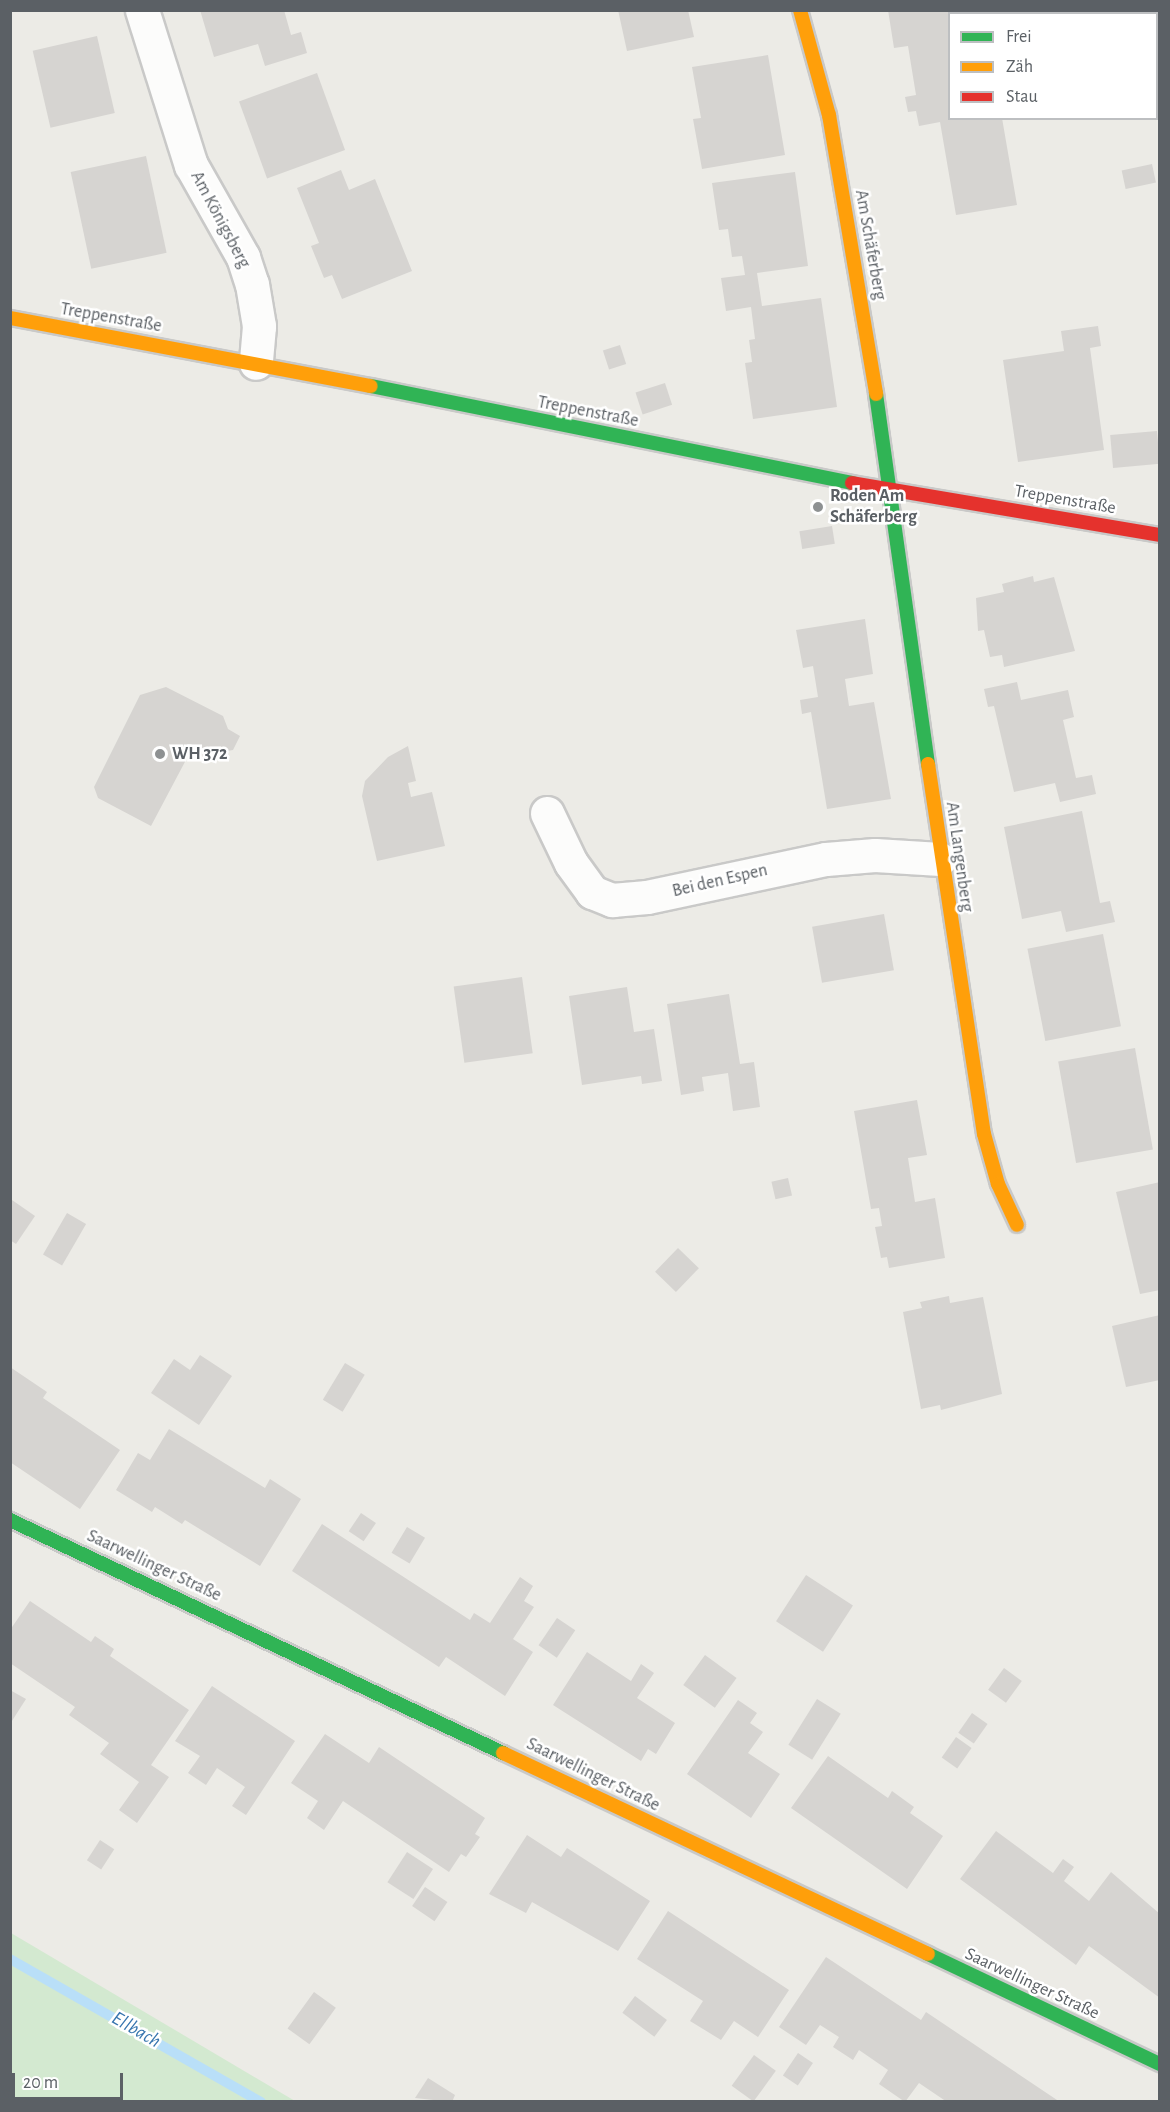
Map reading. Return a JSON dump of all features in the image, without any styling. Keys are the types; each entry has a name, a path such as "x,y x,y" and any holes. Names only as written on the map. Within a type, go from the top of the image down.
{"street":[{"name":"Am Königsberg","path":"142,10 191,165 243,257 252,284 259,326 256,363"},
{"name":"Am Schäferberg","path":"800,10 829,115 892,488"},
{"name":"Treppenstraße","path":"10,318 256,363 816,477 1160,535"},
{"name":"Am Langenberg","path":"892,488 940,858 984,1134 998,1184 1017,1225"},
{"name":"Bei den Espen","path":"547,813 571,863 592,892 612,900 647,897 826,859 875,855 940,858"},
{"name":"Saarwellinger Straße","path":"10,1520 1160,2064"}],"green space":[{"path":"11,1933 295,2101 11,2101"}],"building":[{"path":"200,10 284,10 291,35 301,32 307,53 265,66 258,44 214,57"},
{"path":"618,10 688,10 694,37 627,51"},
{"path":"888,10 964,10 964,12 948,12 948,120 1002,120 1017,205 956,215 940,122 919,126 916,111 908,112 905,97 916,95 908,46 894,48"},
{"path":"97,36 115,113 50,128 33,51"},
{"path":"768,55 785,155 702,169 693,119 701,118 692,67"},
{"path":"317,73 345,150 267,178 239,101"},
{"path":"146,156 167,253 91,269 71,172"},
{"path":"1152,164 1156,183 1126,189 1122,170"},
{"path":"341,170 349,190 375,179 412,271 342,299 332,275 324,278 311,246 319,243 297,188"},
{"path":"795,172 808,266 757,273 762,306 821,298 837,407 753,419 745,363 752,362 749,340 755,339 751,307 726,311 721,278 745,275 742,256 732,257 728,229 719,230 712,183"},
{"path":"1098,326 1101,346 1090,348 1104,450 1018,462 1003,360 1064,351 1061,331"},
{"path":"620,345 626,364 609,370 603,351"},
{"path":"665,383 672,405 643,414 636,393"},
{"path":"1157,431 1160,464 1113,468 1110,435"},
{"path":"832,526 835,544 802,549 799,531"},
{"path":"1033,576 1034,582 1054,577 1075,651 1004,667 1002,655 990,657 984,630 978,631 976,598 1004,592 1002,584"},
{"path":"865,619 873,674 845,679 849,706 874,702 891,799 827,809 811,712 802,714 800,700 818,697 813,666 803,668 796,630"},
{"path":"1017,682 1021,700 1068,690 1074,717 1063,720 1076,778 1092,775 1096,794 1060,802 1055,783 1014,792 994,706 988,707 984,689"},
{"name":"WH 372","path":"166,687 223,716 228,729 240,736 233,750 187,758 151,826 98,798 94,787 140,695"},
{"path":"408,746 416,781 408,783 411,797 432,792 445,846 377,861 362,796 365,781 388,757"},
{"path":"1082,811 1100,903 1110,901 1115,922 1066,932 1061,911 1022,919 1004,827"},
{"path":"884,914 894,970 822,983 812,927"},
{"path":"1103,934 1121,1026 1045,1041 1027,949"},
{"path":"522,977 533,1053 464,1063 454,987"},
{"path":"627,987 634,1032 654,1029 662,1081 642,1084 641,1076 582,1085 569,996"},
{"path":"729,994 740,1064 754,1062 760,1107 733,1111 728,1073 702,1077 704,1091 681,1095 667,1004"},
{"path":"1135,1048 1153,1149 1076,1163 1058,1062"},
{"path":"917,1100 927,1155 908,1158 915,1202 935,1198 945,1258 889,1268 887,1257 881,1258 875,1227 882,1226 879,1208 871,1209 854,1111"},
{"path":"788,1178 792,1196 775,1199 771,1182"},
{"path":"1160,1182 1160,1290 1140,1294 1116,1192"},
{"path":"12,1200 35,1216 16,1244 10,1240"},
{"path":"67,1213 86,1224 62,1266 43,1255"},
{"path":"678,1248 699,1268 676,1292 655,1272"},
{"path":"949,1296 950,1303 983,1297 1002,1394 941,1410 940,1405 921,1409 903,1312 922,1308 920,1302"},
{"path":"1160,1315 1160,1380 1126,1387 1112,1326"},
{"path":"200,1355 232,1376 199,1425 151,1393 174,1359 190,1370"},
{"path":"345,1363 365,1375 343,1412 323,1400"},
{"path":"10,1367 47,1392 43,1398 120,1450 80,1509 10,1462"},
{"path":"169,1429 265,1488 270,1479 301,1499 260,1566 185,1520 182,1524 155,1507 152,1512 116,1490 138,1453 150,1460"},
{"path":"361,1513 376,1523 364,1541 349,1531"},
{"path":"322,1524 470,1620 474,1613 490,1623 520,1577 533,1586 524,1601 534,1607 513,1639 533,1652 505,1696 446,1657 439,1667 292,1571"},
{"path":"407,1527 425,1538 410,1564 392,1553"},
{"path":"806,1575 853,1605 823,1652 776,1621"},
{"path":"30,1601 91,1642 95,1636 114,1649 110,1656 189,1710 151,1765 169,1777 137,1823 119,1810 139,1782 100,1754 109,1743 69,1715 75,1707 10,1663 10,1630"},
{"path":"557,1618 575,1630 557,1658 539,1645"},
{"path":"587,1652 631,1681 641,1664 654,1673 637,1698 675,1723 656,1754 648,1749 641,1761 553,1705"},
{"path":"705,1655 737,1678 715,1708 683,1685"},
{"path":"1004,1668 1022,1681 1006,1703 988,1690"},
{"path":"212,1686 295,1741 246,1815 232,1806 245,1787 217,1768 206,1785 188,1773 200,1756 175,1741"},
{"path":"10,1690 26,1699 10,1724"},
{"path":"817,1699 841,1714 812,1760 788,1745"},
{"path":"738,1700 757,1713 750,1723 763,1732 748,1753 780,1774 751,1818 687,1774"},
{"path":"972,1713 988,1724 974,1744 958,1733"},
{"path":"325,1734 369,1763 379,1747 485,1818 475,1834 480,1837 466,1857 461,1854 449,1872 343,1801 324,1830 307,1818 318,1801 291,1783"},
{"path":"956,1737 972,1748 957,1768 942,1757"},
{"path":"828,1756 888,1798 892,1791 914,1807 910,1813 943,1836 907,1889 791,1808"},
{"path":"996,1831 1053,1873 1063,1859 1074,1867 1064,1881 1089,1901 1111,1872 1160,1914 1160,1998 1089,1946 1076,1965 960,1879"},
{"path":"527,1835 561,1857 567,1848 650,1901 618,1951 532,1902 526,1913 489,1894"},
{"path":"100,1840 114,1849 101,1869 87,1860"},
{"path":"407,1852 433,1869 413,1899 387,1882"},
{"path":"425,1887 447,1902 435,1921 412,1906"},
{"path":"668,1911 789,1990 758,2037 734,2021 721,2040 690,2021 703,2001 637,1959"},
{"path":"826,1957 921,2020 926,2012 1060,2102 947,2102 919,2083 905,2102 879,2084 888,2070 859,2050 853,2060 833,2047 839,2037 820,2025 806,2045 779,2027"},
{"path":"314,1992 336,2008 309,2044 288,2028"},
{"path":"635,1996 667,2020 654,2037 622,2013"},
{"path":"798,2053 813,2063 798,2085 783,2075"},
{"path":"754,2055 776,2071 754,2102 732,2086"},
{"path":"428,2078 455,2095 452,2102 415,2098"}],"waterway":[{"name":"Ellbach","path":"10,1959 261,2102"}],"traffic: fast":[{"path":"371,386 852,483"},
{"path":"876,394 928,764"},
{"path":"10,1520 503,1753"},
{"path":"928,1954 1160,2064"}],"traffic: slow":[{"path":"800,10 829,115 876,394"},
{"path":"10,318 371,386"},
{"path":"928,764 984,1134 998,1184 1017,1225"},
{"path":"503,1753 928,1954"}],"traffic: jam":[{"path":"852,483 1160,535"}],"place":[{"name":"Roden Am Schäferberg","path":"818,507"},
{"name":"WH 372","path":"160,754"}]}
